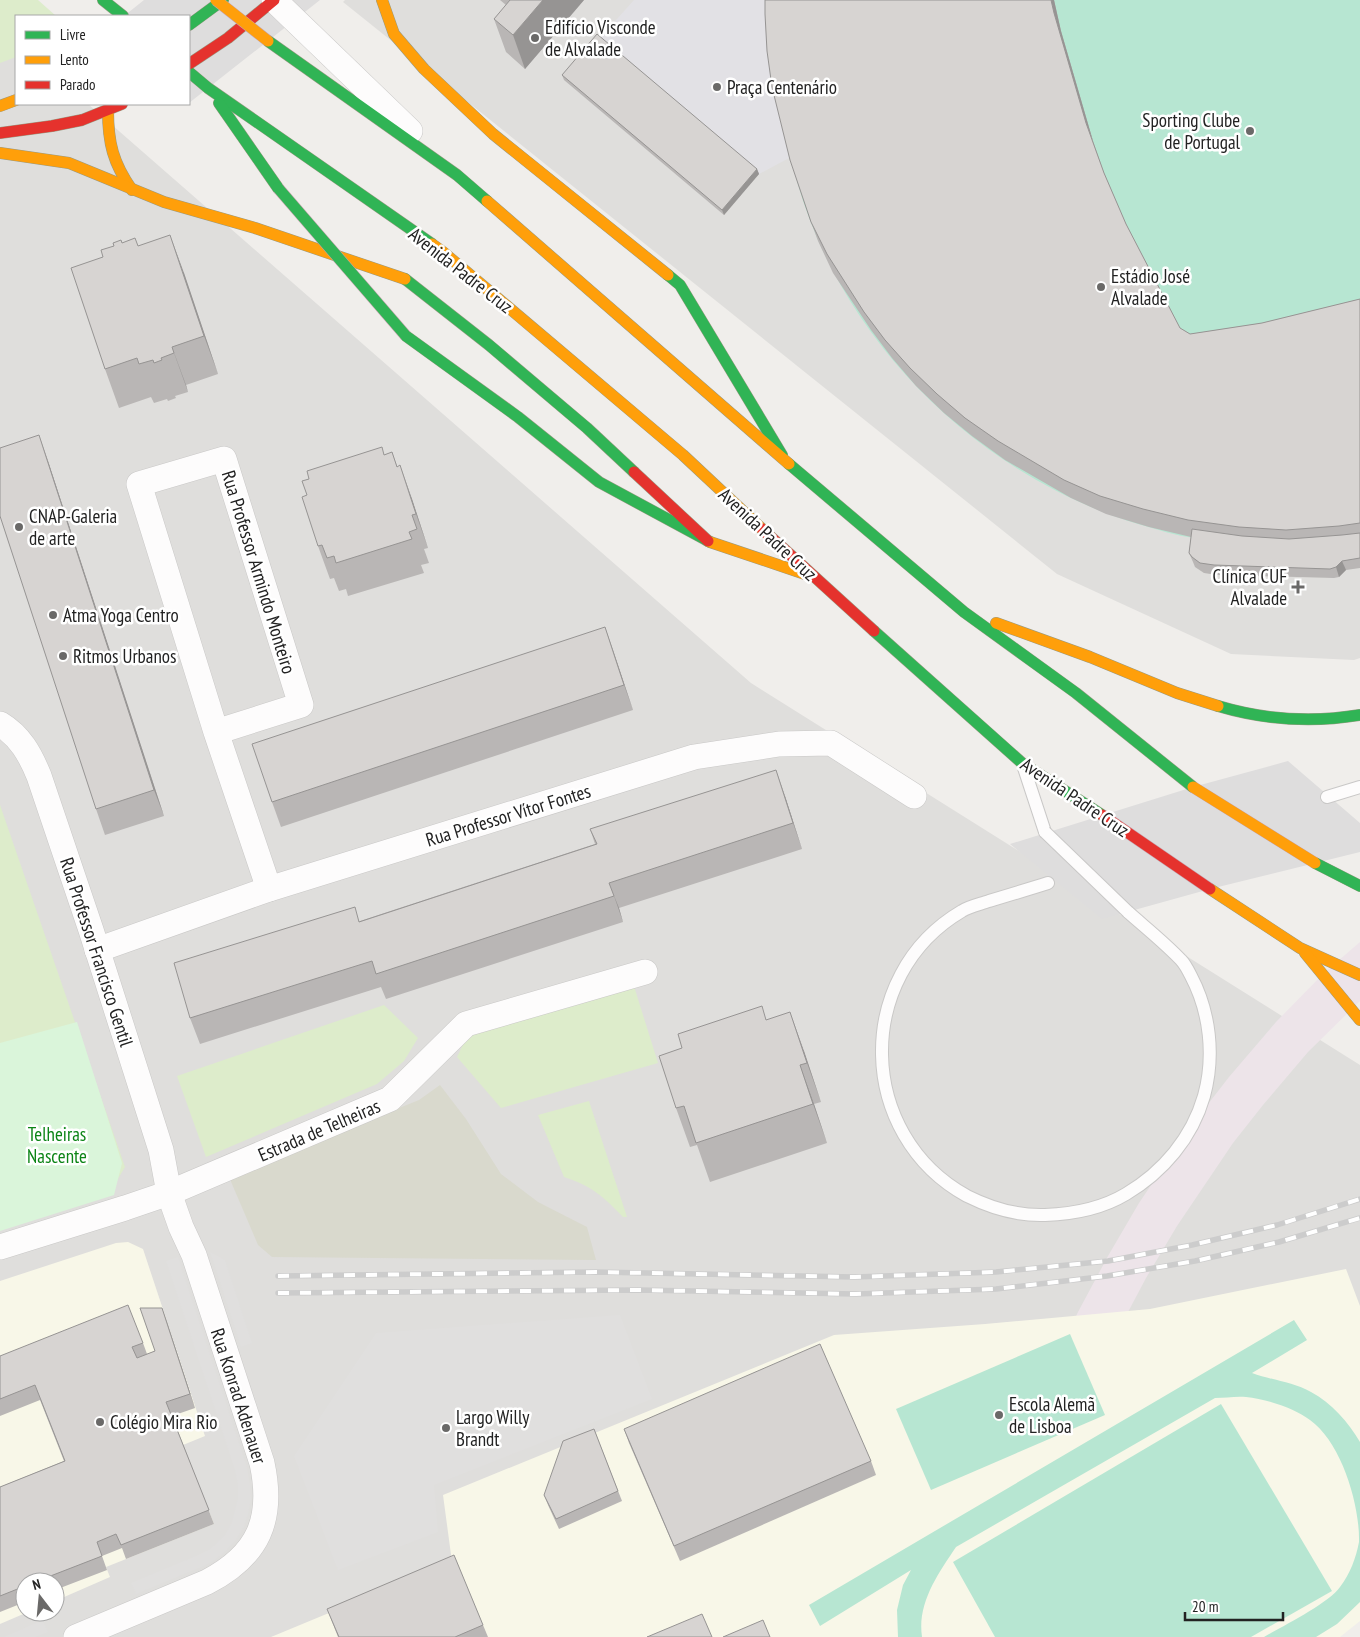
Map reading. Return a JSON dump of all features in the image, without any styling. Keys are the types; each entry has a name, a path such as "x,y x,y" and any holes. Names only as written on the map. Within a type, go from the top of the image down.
{"main road":[{"path":"103,0 122,15"},
{"path":"216,0 268,41 457,175 785,461 964,612 1076,693 1193,787 1316,863 1360,886"},
{"path":"190,24 223,0"},
{"path":"190,63 228,38 274,0"},
{"path":"382,0 394,34 424,68 493,134 680,285 785,461"},
{"name":"Avenida Padre Cruz","path":"190,73 208,88 443,252 683,455 813,577 1022,763 1300,948 1360,975"},
{"path":"208,88 278,188 406,336 518,417 599,482 708,541 813,577"},
{"path":"0,106 15,100"},
{"path":"0,133 72,122 108,107 107,126 113,159 120,175 132,190"},
{"path":"0,154 69,163 164,202 255,228 407,280 489,345 587,428 708,541"},
{"path":"964,612 1122,669 1176,693 1235,712 1291,721 1337,720 1360,715"},
{"path":"1300,948 1360,1020"}],"street":[{"path":"274,0 457,175"},
{"name":"Rua Professor Armindo Monteiro","path":"216,732 301,704 224,459 139,484 216,732 270,889"},
{"name":"Rua Professor Francisco Gentil","path":"0,724 9,729 22,742 32,757 39,776 161,1150 169,1193"},
{"name":"Rua Professor Vítor Fontes","path":"97,950 270,889 694,757 779,744 832,743 914,796"},
{"name":"Estrada de Telheiras","path":"0,1247 169,1193 390,1099 466,1024 645,972"},
{"name":"Rua Konrad Adenauer","path":"76,1637 207,1582 224,1573 238,1562 249,1549 258,1534 264,1518 267,1500 266,1482 259,1453 194,1254 180,1227 169,1193"}],"lane":[{"path":"1022,763 1045,832 1128,912 1183,961 1196,986 1205,1012 1210,1040 1209,1068 1204,1096 1194,1121 1180,1146 1162,1167 1140,1186 1116,1200 1090,1210 1062,1215 1034,1215 1006,1211 980,1202 956,1189 933,1172 914,1151 899,1128 888,1102 882,1075 881,1047 884,1019 892,992 905,967 921,944 941,925 965,909 1048,883"},
{"path":"1327,797 1360,787"}],"shaded area":[{"name":"Estádio José Alvalade","path":"345,0 1360,0 1360,658 1354,660 1231,654 1057,574 343,2"},
{"name":"Praça Centenário","path":"634,0 772,0 791,157 759,174 599,39"},
{"path":"0,27 15,40 15,105 89,105 751,683 1360,1065 1360,1492 1312,1637 0,1637"},
{"path":"1360,942 1360,1001 1308,1052 1263,1105 1233,1143 1177,1226 1146,1278 1118,1331 969,1637 1052,1367 1078,1312 1108,1256 1139,1203 1172,1154 1229,1077 1276,1022 1324,973"},
{"path":"440,1085 466,1119 501,1174 538,1202 587,1227 596,1260 272,1257 258,1245 229,1177 419,1100"},
{"name":"Colégio Mira Rio","path":"128,1242 143,1249 205,1436 183,1445 214,1524 106,1567 110,1577 65,1597 65,1572 15,1572 15,1618 0,1624 0,1281 116,1243"},
{"path":"210,1252 225,1260 252,1343 241,1347"},
{"path":"178,1257 247,1467 251,1499 244,1527 226,1551 215,1560 201,1567 136,1594 131,1583 196,1556 218,1542 232,1522 238,1498 235,1470 166,1261"},
{"name":"Escola Alemã de Lisboa","path":"1346,1269 1360,1306 1360,1621 1340,1637 271,1637 452,1562 443,1495 834,1335 1150,1309"},
{"name":"Largo Willy Brandt","path":"620,1315 652,1399 434,1485 438,1532 338,1570 294,1456 376,1333"},
{"path":"38,1622 44,1622 48,1632 35,1637 4,1637"}],"green space":[{"path":"0,0 38,0 55,15 15,15 15,57 0,63"},
{"name":"Estádio José Alvalade","path":"772,0 1360,0 1360,543 1202,539 1173,534 1138,524 1080,502 1024,473 972,437 925,395 883,348 847,296 818,240 795,174"},
{"name":"Telheiras Nascente","path":"0,805 125,1167 110,1192 0,1216"},
{"path":"633,983 658,1063 501,1108 457,1057 470,1030"},
{"path":"384,1005 418,1038 404,1061 377,1084 206,1157 177,1076"},
{"name":"Telheiras Nascente","path":"77,1022 122,1163 114,1195 0,1231 0,1043"},
{"path":"589,1101 627,1217 623,1217 590,1188 564,1177 538,1115"},
{"path":"1294,1320 1307,1340 1252,1373 1297,1386 1319,1396 1339,1414 1360,1442 1360,1602 1337,1624 1316,1637 1264,1637 1316,1607 1340,1587 1350,1571 1356,1554 1359,1542 1358,1527 1352,1492 1346,1475 1331,1443 1321,1430 1310,1420 1288,1408 1262,1400 1238,1397 1215,1398 956,1547 930,1589 921,1624 922,1637 898,1637 897,1610 903,1585 911,1570 820,1626 809,1605"},
{"path":"1070,1334 1105,1415 931,1490 896,1409"},
{"path":"1221,1404 1332,1591 1251,1637 995,1637 953,1562"}],"pier":[{"path":"144,0 320,0 190,102 190,15 125,15"},
{"path":"1288,761 1360,823 1360,852 1210,889 1102,919 1010,844 1193,787"}],"building":[{"path":"510,0 543,0 513,35 494,19"},
{"name":"Estádio José Alvalade","path":"765,0 1051,0 1086,123 1104,173 1126,224 1180,328 1190,334 1262,323 1360,299 1360,523 1286,530 1239,527 1188,520 1100,496 1064,480 998,441 965,418 937,394 885,340 864,312 827,254 811,222 790,160 772,87 767,51"},
{"path":"597,34 757,169 722,210 562,75"},
{"path":"170,235 204,336 172,347 174,353 154,363 153,360 139,364 137,358 105,369 71,268 103,257 101,250 114,246 113,243 121,240 122,243 135,238 138,246"},
{"path":"39,435 154,790 96,809 0,516 0,448"},
{"path":"382,447 384,455 392,452 397,467 400,465 416,514 412,515 417,529 409,532 412,539 336,563 334,556 327,558 322,545 318,546 302,497 307,495 302,481 309,479 307,471"},
{"path":"1192,529 1242,536 1289,539 1360,533 1360,558 1342,561 1336,567 1330,569 1200,563 1189,553"},
{"path":"605,627 624,685 272,802 252,744"},
{"path":"776,770 793,823 609,883 614,896 376,974 372,961 190,1018 174,963 355,907 359,922 597,844 590,829"},
{"path":"762,1006 766,1020 790,1012 807,1063 800,1065 813,1104 696,1143 684,1106 676,1108 659,1056 682,1048 678,1034"},
{"name":"Colégio Mira Rio","path":"128,1305 143,1343 132,1347 137,1358 155,1351 140,1308 162,1308 190,1394 166,1402 209,1510 121,1545 116,1534 97,1542 102,1556 61,1572 15,1572 15,1590 0,1596 0,1487 65,1461 35,1385 0,1399 0,1356"},
{"path":"820,1344 871,1461 674,1546 624,1429"},
{"path":"594,1429 618,1491 556,1519 544,1495 563,1441"},
{"path":"454,1555 483,1625 455,1637 339,1637 327,1609"},
{"path":"702,1614 712,1637 647,1637"},
{"path":"763,1620 770,1637 723,1637"}],"railway":[{"path":"278,1276 596,1272 855,1277 996,1272 1108,1261 1192,1245 1277,1225 1360,1199"},
{"path":"278,1293 638,1290 856,1294 996,1289 1107,1276 1195,1261 1279,1242 1360,1218"}],"traffic: fast":[{"path":"103,0 122,15"},
{"path":"190,24 223,0"},
{"path":"268,41 457,175 487,201"},
{"path":"190,73 208,88 432,244"},
{"path":"219,103 278,188"},
{"path":"278,188 406,336"},
{"path":"668,275 680,285 782,455"},
{"path":"405,279 489,345 587,428 634,472"},
{"path":"406,336 518,417 599,482 710,542"},
{"path":"789,464 964,612 1076,693 1193,787"},
{"path":"874,631 1022,763 1102,815"},
{"path":"1218,706 1236,711 1289,719 1324,719 1360,715"},
{"path":"1315,863 1360,886"}],"traffic: slow":[{"path":"216,0 268,41"},
{"path":"382,0 394,34 424,69 493,134 668,275"},
{"path":"0,106 15,100"},
{"path":"108,110 109,133 113,152 120,171 132,190"},
{"path":"0,153 69,163 164,202 255,228 405,279"},
{"path":"487,201 789,464"},
{"path":"432,244 683,455 762,529"},
{"path":"710,542 805,574"},
{"path":"996,623 1090,657 1177,693 1218,706"},
{"path":"1193,787 1315,863"},
{"path":"1210,889 1300,948 1360,975"},
{"path":"1305,953 1360,1020"}],"traffic: jam":[{"path":"190,63 228,38 274,0"},
{"path":"0,133 82,120 120,105"},
{"path":"634,472 708,541"},
{"path":"762,529 874,631"},
{"path":"1102,815 1210,889"}],"place":[{"name":"Edifício Visconde de Alvalade","path":"535,38"},
{"name":"Praça Centenário","path":"717,87"},
{"name":"Sporting Clube de Portugal","path":"1250,131"},
{"name":"Estádio José Alvalade","path":"1101,287"},
{"name":"CNAP-Galeria de arte","path":"19,527"},
{"name":"Clínica CUF Alvalade","path":"1298,587"},
{"name":"Atma Yoga Centro","path":"53,615"},
{"name":"Ritmos Urbanos","path":"63,656"},
{"name":"Escola Alemã de Lisboa","path":"999,1415"},
{"name":"Colégio Mira Rio","path":"100,1422"},
{"name":"Largo Willy Brandt","path":"446,1428"}]}
